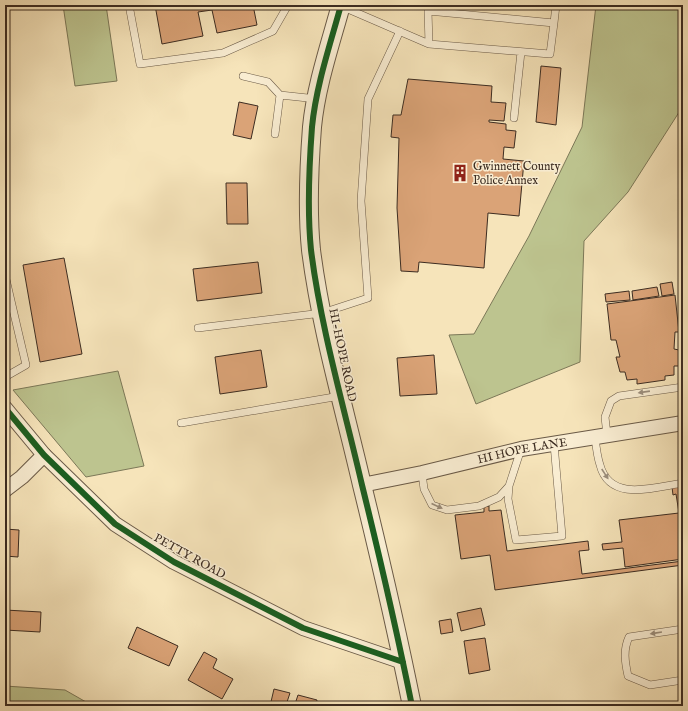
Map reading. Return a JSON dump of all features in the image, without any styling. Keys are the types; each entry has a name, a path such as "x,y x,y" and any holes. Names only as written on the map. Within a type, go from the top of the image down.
{"street":[{"name":"HI-HOPE ROAD","path":"340,5 317,99 312,126 309,206 311,248 322,313 340,396 362,485 412,706"},
{"name":"PETTY ROAD","path":"5,408 44,455 115,524 174,562 303,628 403,662"},
{"name":"HI HOPE LANE","path":"362,485 422,473 521,449 683,423"},
{"path":"5,490 22,477 44,455"}],"lane":[{"path":"129,5 140,64 223,53 274,30 288,5"},
{"path":"340,5 429,44 550,54 556,5"},
{"path":"429,44 427,8 554,23"},
{"path":"198,328 322,313 368,298 361,201 368,99 400,31"},
{"path":"514,118 521,52"},
{"path":"244,76 268,82 280,95 317,99"},
{"path":"275,134 280,95"},
{"path":"5,275 26,365 5,377"},
{"path":"683,387 619,396 611,401 601,436 600,466 605,477 616,487 628,490 683,483"},
{"path":"181,423 340,396"},
{"path":"521,449 509,486 508,499 516,540 562,536 554,444"},
{"path":"422,473 424,489 432,505 448,510 479,506 499,497 509,486"},
{"path":"683,629 629,637 625,647 625,664 628,676 650,685 683,680"}],"green space":[{"path":"63,5 106,5 117,81 75,86"},
{"path":"596,5 683,5 683,106 628,192 584,241 580,362 476,404 449,335 474,334 529,236 582,127"},
{"path":"118,371 144,466 86,477 13,390"},
{"path":"5,686 65,690 93,706 5,706"}],"building":[{"path":"155,5 253,5 257,25 217,33 212,10 198,12 203,36 162,44"},
{"path":"541,66 561,68 556,125 536,122"},
{"name":"Gwinnett County Police Annex","path":"408,79 492,86 491,102 506,103 504,121 489,120 489,122 506,124 506,130 516,131 514,148 504,147 503,159 524,161 519,216 488,213 484,268 419,262 418,272 401,271 397,208 399,138 391,137 393,115 401,115"},
{"path":"239,102 258,106 251,139 233,135"},
{"path":"226,183 247,183 248,224 227,224"},
{"path":"64,258 82,354 40,362 23,265"},
{"path":"258,262 262,293 197,301 193,269"},
{"path":"672,282 674,294 662,296 660,284"},
{"path":"657,287 659,296 633,300 632,291"},
{"path":"629,291 630,300 606,302 605,294"},
{"path":"675,295 679,332 675,332 674,349 679,350 679,366 674,366 674,375 665,376 665,380 637,384 637,379 627,380 625,372 620,372 616,357 620,357 616,340 611,340 607,304"},
{"path":"261,350 267,387 220,394 215,357"},
{"path":"434,355 437,394 400,396 397,358"},
{"path":"683,486 683,559 625,567 623,548 603,550 602,544 622,542 619,520 679,513 676,494 673,495 672,487"},
{"path":"489,506 489,511 501,510 507,551 588,541 589,550 579,551 582,574 683,561 683,565 495,590 490,555 461,559 455,515 484,512 484,507"},
{"path":"5,529 19,530 18,557 5,556"},
{"path":"481,608 485,625 461,631 457,613"},
{"path":"5,610 41,612 40,632 5,630"},
{"path":"451,619 453,632 441,634 439,621"},
{"path":"137,627 178,646 169,666 128,648"},
{"path":"485,638 490,670 469,674 464,641"},
{"path":"204,652 217,659 213,668 233,679 222,699 188,680"},
{"path":"274,689 290,693 287,702 295,704 298,695 317,700 316,706 270,706"}],"cycle path":[{"path":"341,5 320,81 312,127 309,188 311,250 315,280 327,339 382,567 412,706"},
{"path":"5,408 44,455 115,524 174,562 303,628 403,662"}],"place":[{"name":"Gwinnett County Police Annex","path":"460,173"}]}
